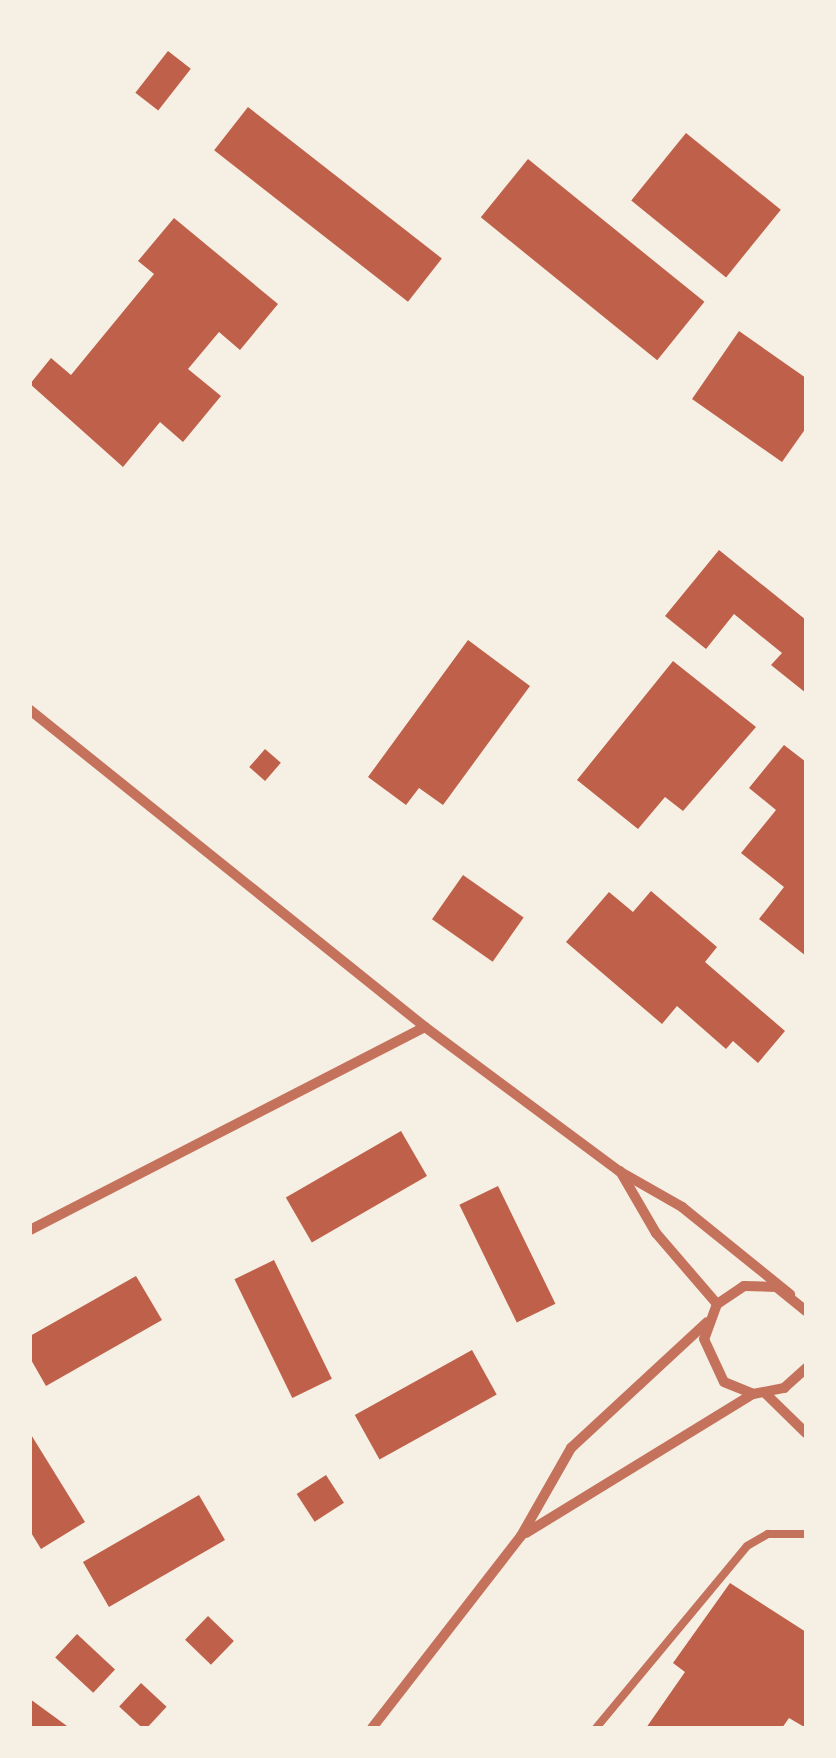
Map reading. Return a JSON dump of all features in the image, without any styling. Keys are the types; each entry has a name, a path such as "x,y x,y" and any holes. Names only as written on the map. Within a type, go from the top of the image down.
{"street":[{"path":"30,710 425,1027 619,1170 682,1208 806,1309"},
{"path":"30,1230 425,1027"},
{"path":"619,1170 656,1234 717,1304"},
{"path":"372,1728 521,1536 571,1448 707,1322 717,1304 744,1286 790,1294"},
{"path":"707,1322 704,1338 714,1370 753,1394"},
{"path":"521,1536 753,1394 784,1388 806,1368"},
{"path":"766,1394 791,1424 806,1433"},
{"path":"791,1424 806,1420"}],"lane":[{"path":"596,1728 748,1546 768,1534 806,1534"}],"building":[{"path":"168,51 191,69 158,111 135,93"},
{"path":"248,107 442,258 408,302 214,150"},
{"path":"686,133 781,210 726,277 631,201"},
{"path":"528,159 704,302 657,360 481,217"},
{"path":"174,218 278,304 240,350 219,332 188,369 221,396 183,442 160,422 123,467 30,384 51,358 71,375 154,274 138,261"},
{"path":"739,331 806,378 806,428 782,462 692,399"},
{"path":"719,550 806,620 806,693 771,665 782,653 734,614 706,649 665,616"},
{"path":"468,640 530,686 443,805 419,788 406,805 368,777"},
{"path":"673,661 756,727 683,811 665,797 638,829 577,780"},
{"path":"784,745 806,762 806,956 759,919 784,887 741,853 776,810 749,788"},
{"path":"265,749 281,763 265,781 249,767"},
{"path":"463,875 524,917 493,962 432,919"},
{"path":"651,891 717,947 705,962 785,1031 758,1063 733,1041 726,1049 677,1006 662,1024 566,942 609,892 633,912"},
{"path":"401,1131 427,1176 312,1243 286,1198"},
{"path":"498,1186 555,1304 517,1323 459,1205"},
{"path":"274,1260 332,1379 292,1398 234,1279"},
{"path":"136,1276 162,1320 46,1386 30,1358 30,1336"},
{"path":"472,1350 497,1395 380,1460 355,1415"},
{"path":"30,1433 85,1522 41,1549 30,1531"},
{"path":"326,1475 344,1503 315,1522 297,1494"},
{"path":"199,1495 225,1540 109,1607 83,1562"},
{"path":"730,1583 806,1632 806,1728 789,1718 782,1728 646,1728 685,1672 673,1663"},
{"path":"208,1616 234,1641 211,1665 185,1640"},
{"path":"77,1634 115,1669 93,1693 55,1657"},
{"path":"141,1683 167,1707 142,1728 119,1706"},
{"path":"30,1699 67,1726 30,1728"}]}
